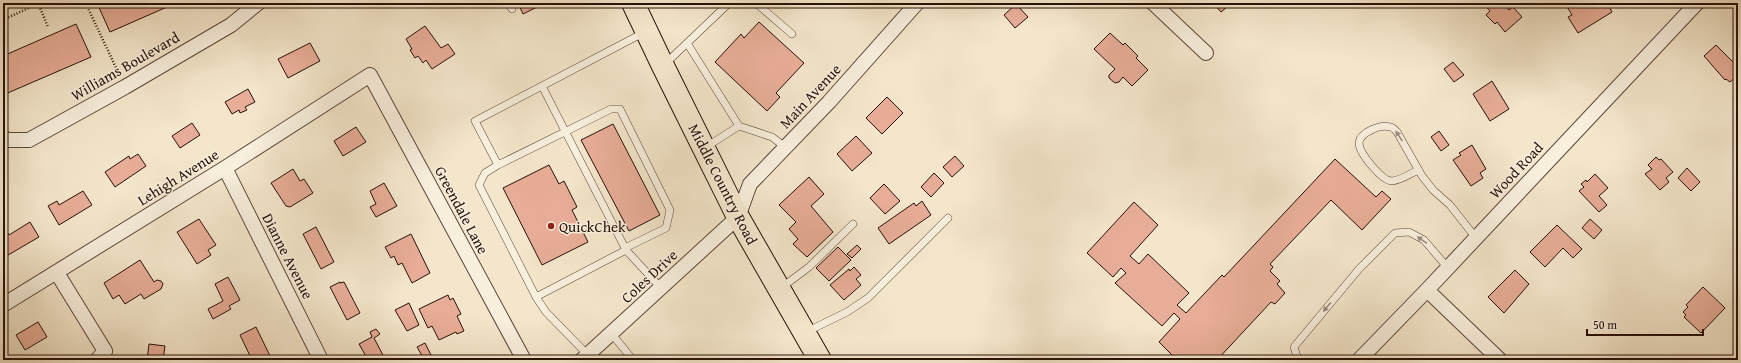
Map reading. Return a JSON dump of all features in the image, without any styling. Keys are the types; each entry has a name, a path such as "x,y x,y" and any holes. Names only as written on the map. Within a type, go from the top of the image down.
{"main road":[{"name":"Middle Country Road","path":"633,3 738,217 820,360"}],"street":[{"name":"Williams Boulevard","path":"3,137 7,140 29,140 125,87 231,24 258,3"},
{"name":"Main Avenue","path":"738,217 750,184 829,102 917,3"},
{"path":"1154,3 1206,54"},
{"name":"Wood Road","path":"1359,360 1428,290 1697,3"},
{"name":"Lehigh Avenue","path":"3,305 225,168 370,75"},
{"name":"Greendale Lane","path":"370,75 524,360"},
{"name":"Dianne Avenue","path":"225,168 321,360"},
{"name":"Coles Drive","path":"585,357 738,217"},
{"path":"57,273 105,351 97,360"},
{"path":"1428,290 1500,360"}],"lane":[{"path":"663,66 729,3"},
{"path":"756,3 792,34"},
{"path":"498,165 476,121 647,31"},
{"path":"687,43 739,126 772,137 785,148"},
{"path":"542,86 626,249 661,288"},
{"path":"536,297 666,228 670,210 620,109 611,109 498,165 485,173 479,185 536,297 546,312 585,357"},
{"path":"704,148 739,126"},
{"path":"1418,170 1392,181 1386,179 1380,175 1362,151 1359,142 1362,137 1375,128 1382,126 1392,128 1407,148 1418,170 1433,190 1450,205 1476,238"},
{"path":"804,333 847,312 868,298 948,218"},
{"path":"780,290 809,267 854,224"},
{"path":"1298,360 1294,346 1359,269 1395,233 1409,232 1424,240 1448,268"},
{"path":"611,333 633,360"}],"path":[{"path":"3,20 39,3 48,26"},
{"path":"86,3 125,87"}],"building":[{"path":"97,3 176,3 110,32"},
{"path":"518,3 545,3 523,14"},
{"path":"1213,3 1232,3 1221,12"},
{"path":"1503,3 1509,10 1513,7 1522,17 1505,32 1497,22 1495,24 1486,15 1490,11 1484,4"},
{"path":"1568,3 1607,3 1612,12 1578,33 1568,17 1572,15 1566,5"},
{"path":"1016,4 1028,17 1015,28 1004,15"},
{"path":"759,22 804,63 776,93 780,97 767,111 715,62 741,34 744,38"},
{"path":"76,24 91,57 3,95 3,56"},
{"path":"425,26 441,48 448,44 455,54 432,69 426,60 423,63 418,56 415,58 406,39"},
{"path":"1110,33 1123,45 1125,43 1138,56 1136,58 1148,70 1132,86 1123,77 1119,82 1115,83 1109,78 1109,75 1115,69 1094,49"},
{"path":"310,43 320,61 288,78 278,59"},
{"path":"1716,45 1737,66 1738,75 1730,82 1726,79 1725,80 1704,56"},
{"path":"1453,62 1464,75 1454,82 1444,69"},
{"path":"1492,81 1509,109 1490,121 1473,94"},
{"path":"248,89 255,102 245,107 247,110 240,113 239,110 232,114 225,102"},
{"path":"887,97 903,113 882,134 866,118"},
{"path":"192,123 200,135 180,148 172,136"},
{"name":"QuickChek","path":"613,124 660,215 629,231 581,140"},
{"path":"356,127 366,142 343,156 334,141"},
{"path":"1439,131 1449,145 1441,151 1431,137"},
{"path":"856,136 872,153 852,171 837,154"},
{"path":"1472,145 1486,169 1480,173 1483,178 1471,186 1453,160 1461,155 1459,153"},
{"path":"138,154 146,166 115,187 105,172 129,156 130,159"},
{"path":"955,156 964,166 952,177 943,167"},
{"path":"1656,157 1659,160 1661,159 1673,172 1666,178 1669,182 1660,190 1645,174 1652,169 1648,165"},
{"path":"1335,159 1376,197 1382,191 1391,199 1362,230 1331,200 1270,264 1273,267 1270,271 1280,281 1277,284 1285,293 1275,304 1271,302 1217,360 1171,360 1169,358 1172,355 1159,342 1180,319 1174,313 1162,326 1115,283 1126,273 1121,268 1113,277 1087,253 1134,202 1158,225 1130,256 1139,264 1148,254 1189,293 1177,305 1186,313 1222,275 1224,277"},
{"name":"QuickChek","path":"549,165 559,184 564,181 577,207 572,210 588,242 542,265 503,188"},
{"path":"1687,168 1700,182 1691,191 1678,178"},
{"path":"293,169 300,181 304,179 313,193 290,207 286,206 271,183"},
{"path":"934,173 944,183 931,197 921,187"},
{"path":"1595,174 1608,188 1599,196 1607,205 1599,212 1579,191 1584,187 1581,184 1586,180 1587,182"},
{"path":"809,177 824,194 811,206 833,232 807,257 793,244 798,239 789,229 796,222 779,205"},
{"path":"384,183 397,206 376,217 370,207 376,204 370,191"},
{"path":"884,184 900,201 885,214 870,198"},
{"path":"83,191 92,205 59,225 48,206 57,201 59,205"},
{"path":"922,201 931,215 889,244 878,228 914,203 916,206"},
{"path":"199,219 216,245 208,250 211,255 197,264 177,232"},
{"path":"1590,219 1602,230 1594,239 1582,228"},
{"path":"30,222 39,237 3,258 3,226 9,235"},
{"path":"1557,225 1582,249 1573,258 1563,248 1545,267 1530,252"},
{"path":"316,227 334,262 321,269 303,234"},
{"path":"411,234 430,273 412,283 402,263 398,265 394,256 391,258 385,247"},
{"path":"857,245 861,249 852,258 847,254"},
{"path":"838,247 851,260 829,281 816,268"},
{"path":"140,260 154,282 157,280 161,281 163,284 161,289 144,299 141,294 125,304 119,295 113,299 104,283"},
{"path":"854,267 861,275 856,279 861,285 844,300 830,285 849,269 850,271"},
{"path":"1515,270 1529,284 1504,313 1488,297"},
{"path":"228,277 240,300 229,306 231,309 213,319 208,309 223,301 215,284"},
{"path":"340,282 344,282 360,313 347,320 330,287"},
{"path":"1703,287 1725,308 1701,333 1684,317 1686,315 1683,312 1688,307 1686,305"},
{"path":"448,295 450,300 453,298 461,314 457,316 464,331 457,334 456,332 439,340 432,326 428,328 419,309"},
{"path":"409,303 419,325 407,331 395,310"},
{"path":"38,322 47,337 25,350 16,335"},
{"path":"256,327 272,360 252,360 240,335"},
{"path":"376,329 380,334 374,338 385,359 368,360 359,344 372,337 370,332"},
{"path":"425,343 431,355 424,359 417,347"},
{"path":"149,344 165,346 163,360 147,360"}],"place":[{"name":"QuickChek","path":"551,226"}]}
